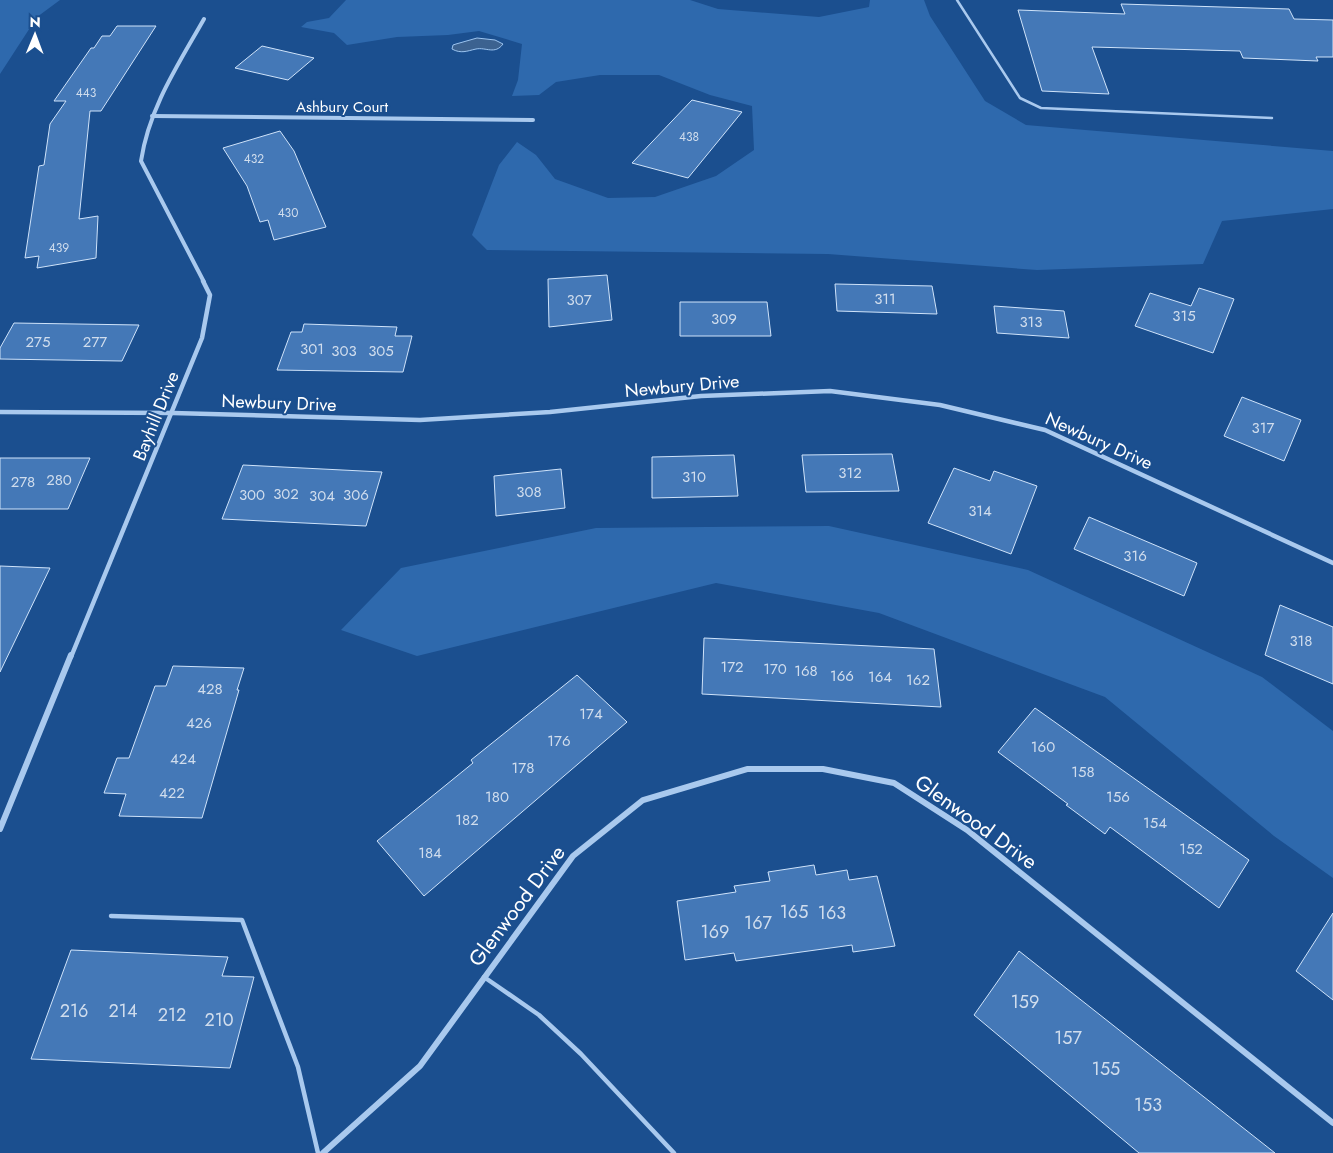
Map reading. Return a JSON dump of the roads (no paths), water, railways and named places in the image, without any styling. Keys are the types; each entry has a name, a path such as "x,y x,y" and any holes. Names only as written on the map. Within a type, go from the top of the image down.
{"street":[{"name":"Bayhill Drive","path":"0,829 173,413 202,338 210,295 141,161 142,144 152,116 204,19"},
{"name":"Ashbury Court","path":"152,116 533,120"},
{"name":"Newbury Drive","path":"0,412 173,413 420,420 550,412 701,396 830,391 940,404 1045,430 1333,563"},
{"name":"Glenwood Drive","path":"324,1153 420,1066 573,856 643,800 747,769 823,769 894,783 967,830 1333,1124"}],"lane":[{"path":"957,0 1020,98 1041,108 1272,118"},
{"path":"111,916 242,920 298,1067 318,1153"},
{"path":"484,976 540,1016 581,1054 674,1153"}]}
